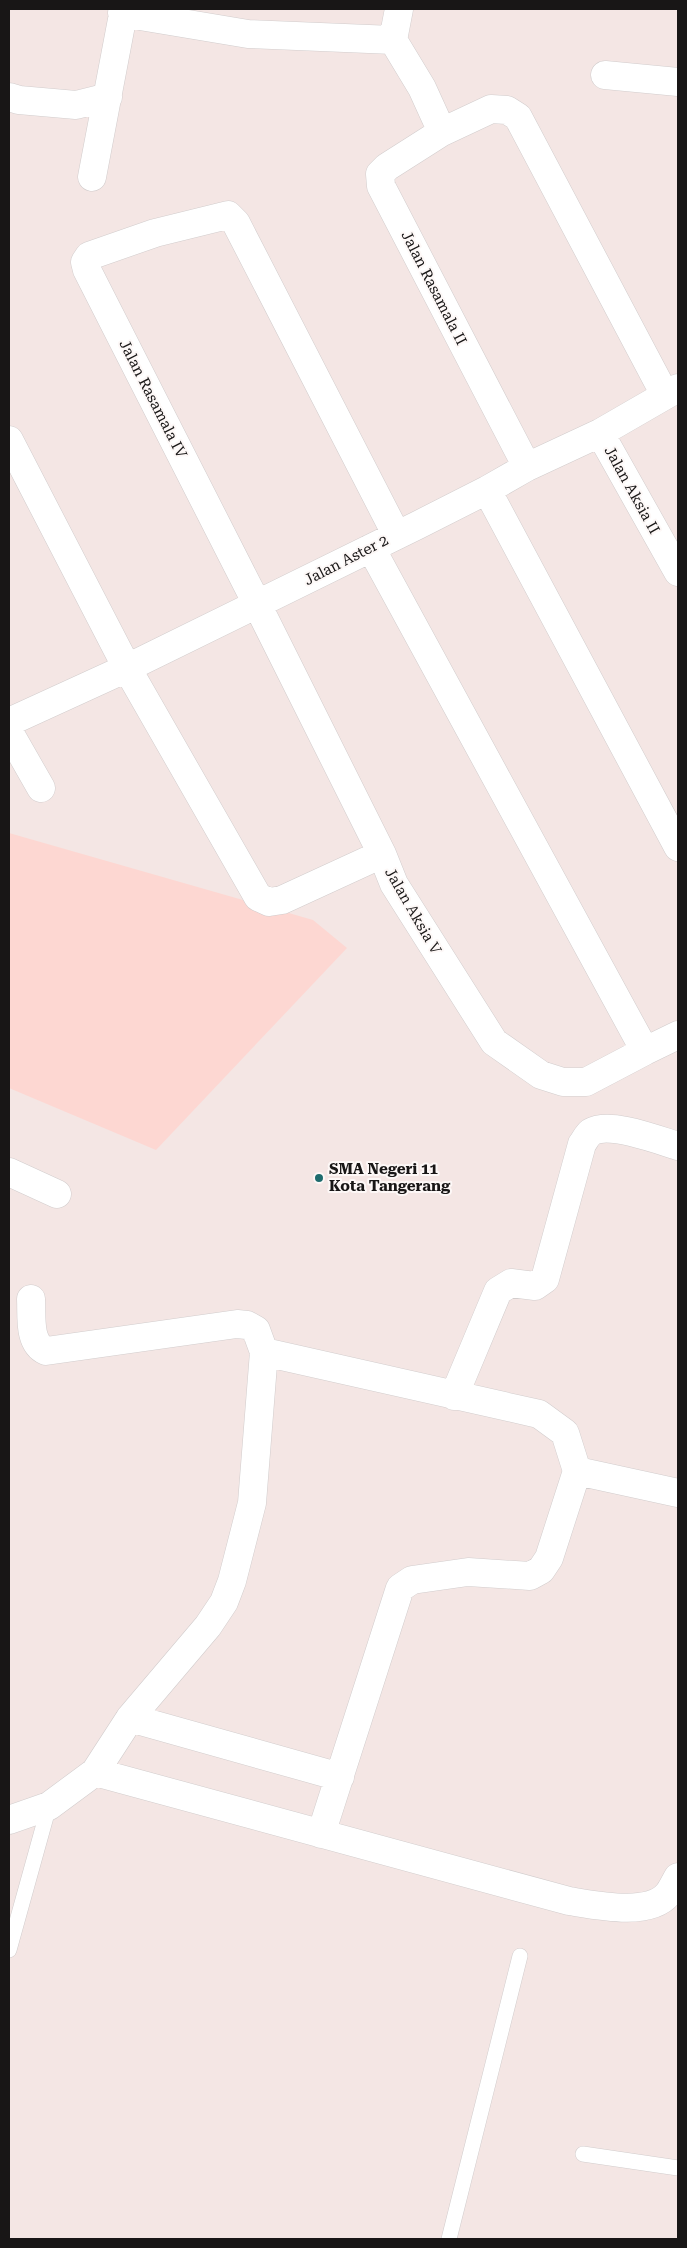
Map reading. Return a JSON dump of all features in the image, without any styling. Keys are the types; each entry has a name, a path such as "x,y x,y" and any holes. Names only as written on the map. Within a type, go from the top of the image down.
{"street":[{"path":"399,9 393,40 422,88 442,132"},
{"path":"92,177 123,11 248,34 393,40"},
{"path":"605,76 677,84"},
{"path":"9,97 19,100 76,105 108,97"},
{"name":"Jalan Rasamala II","path":"527,467 381,186 380,174 387,167 442,132 491,109 507,110 518,117 672,392"},
{"name":"Jalan Rasamala IV","path":"257,604 85,262 89,256 155,232 228,215 236,223 396,534"},
{"name":"Jalan Aster 2","path":"9,722 127,668 371,548 487,490 527,467 600,433 672,392"},
{"name":"Jalan Aksia II","path":"600,433 678,572"},
{"path":"9,440 127,668 258,897 270,902 282,900 382,854"},
{"path":"487,490 678,847"},
{"path":"371,548 640,1043"},
{"name":"Jalan Aksia V","path":"257,604 382,854 394,884 494,1042 541,1075 563,1082 586,1082 640,1043 678,1035"},
{"path":"9,732 41,788"},
{"path":"454,1396 498,1291 511,1284 536,1286 545,1279 582,1144 590,1133 608,1128 678,1146"},
{"path":"9,1172 57,1194"},
{"path":"9,1820 49,1806 95,1772 130,1718 208,1626 224,1602 232,1580 252,1502 264,1352 256,1330 247,1325 237,1324 46,1351 38,1348 34,1339 31,1299"},
{"path":"264,1352 539,1414 565,1433 577,1471 549,1558 541,1570 530,1576 468,1572 412,1580 400,1588 321,1834"},
{"path":"577,1471 678,1493"},
{"path":"130,1718 340,1777"},
{"path":"95,1772 569,1902 624,1908 650,1905 667,1895 678,1877"}],"lane":[{"path":"9,1950 49,1806"},
{"path":"449,2239 520,1956"},
{"path":"583,2154 678,2168"}],"shaded area":[{"path":"9,9 678,9 678,2239 9,2239"},
{"path":"9,833 313,920 347,948 156,1150 9,1088"}],"place":[{"name":"SMA Negeri 11 Kota Tangerang","path":"319,1178"}]}
